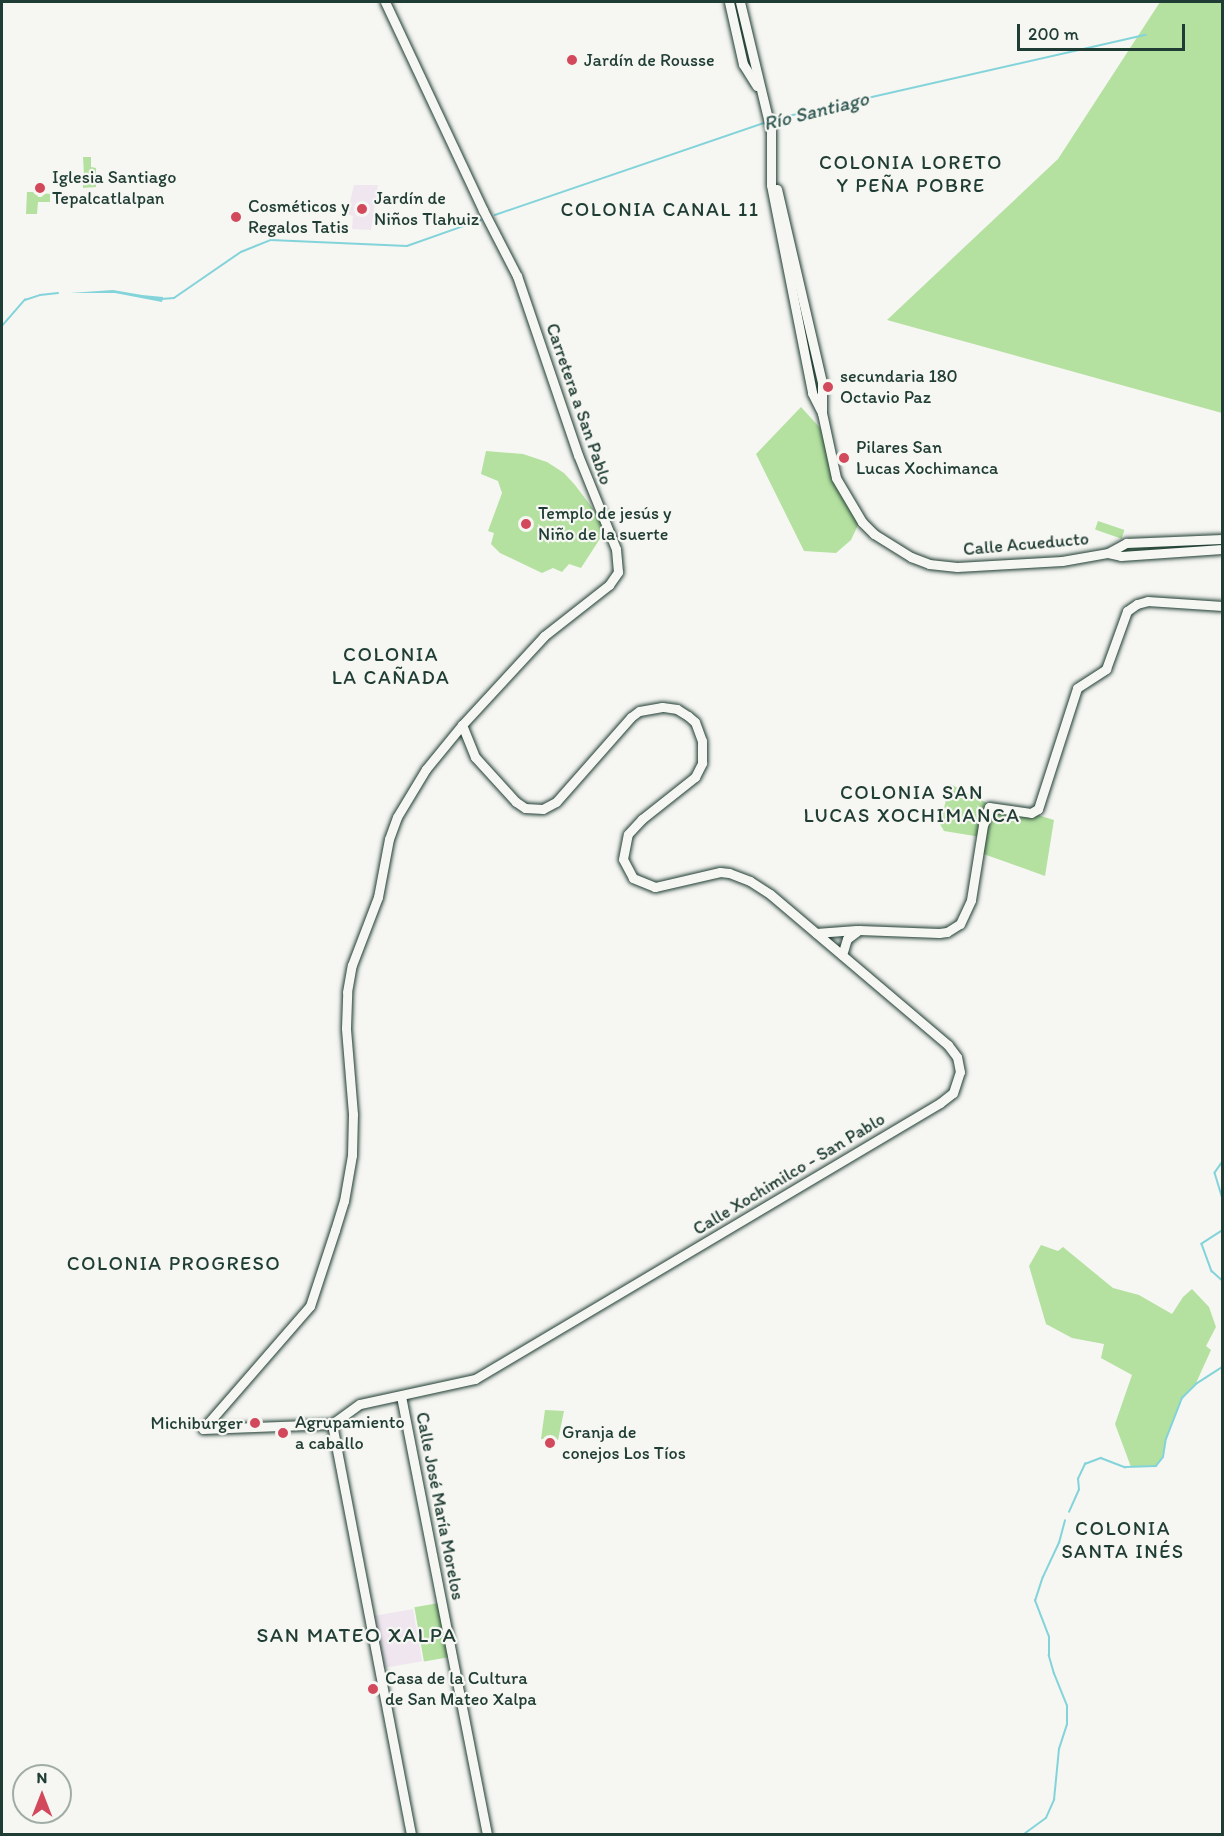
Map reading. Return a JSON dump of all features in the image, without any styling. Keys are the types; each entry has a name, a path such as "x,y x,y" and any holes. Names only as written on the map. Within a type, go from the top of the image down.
{"main road":[{"name":"Carretera a San Pablo","path":"332,1424 203,1429 310,1306 344,1201 350,1173 353,1114 347,1049 346,1010 349,978 378,897 389,839 397,817 426,769 462,725 544,636 609,585 618,572 619,558 575,446 517,276 483,210 385,2"},
{"name":"Calle Acueducto","path":"729,2 743,64 764,96"},
{"name":"Calle Acueducto","path":"740,2 768,113 771,131 773,179 771,185 812,393 822,413 836,478 855,514 874,534 910,557 929,564 957,567 1062,561 1108,553 1126,543 1222,539"},
{"name":"Calle Acueducto","path":"1108,553 1121,556 1222,549"},
{"path":"816,933 859,930 939,933 947,932 960,924 971,900 983,825 989,807 1031,813 1038,810 1077,688 1106,669 1127,611 1137,604 1148,601 1222,606"},
{"path":"462,725 475,756 516,802 525,808 543,809 556,802 631,717 639,711 662,707 677,709 695,722 702,741 702,763 695,777 638,823 628,834 623,850 628,872 638,882 656,887 720,872 740,876 770,894 842,955 847,939 859,930"},
{"name":"Calle Xochimilco - San Pablo","path":"332,1424 360,1404 475,1379 940,1103 953,1092 960,1072 957,1057 948,1045 842,955"},
{"name":"Calle José María Morelos","path":"401,1396 487,1834"},
{"path":"332,1424 411,1834"}],"shaded area":[{"name":"Jardín de Niños Tlahuiz","path":"354,185 378,185 371,230 352,229 353,216 347,214"},
{"path":"413,1609 422,1661 384,1668 375,1616"}],"green space":[{"path":"1160,2 1222,2 1222,413 887,320 1058,159"},
{"path":"83,157 91,157 91,167 96,168 96,187 83,188 81,175 84,175"},
{"path":"27,192 37,192 38,197 42,197 43,193 50,194 50,202 38,202 37,214 26,214"},
{"path":"801,407 822,430 835,485 859,523 851,540 836,553 804,551 756,454"},
{"path":"486,451 523,454 547,462 564,473 575,485 597,514 605,531 581,568 569,564 562,572 553,568 542,573 500,553 491,544 494,533 488,531 502,493 498,481 481,474"},
{"path":"1098,521 1124,530 1122,539 1095,530"},
{"path":"1222,543 1222,548 1128,554 1116,551 1123,547"},
{"path":"950,784 987,803 989,807 1031,813 1054,820 1045,876 978,852 981,837 944,831 940,824"},
{"path":"1041,1245 1058,1251 1063,1247 1113,1288 1139,1295 1172,1314 1183,1297 1192,1289 1209,1307 1216,1327 1206,1346 1211,1350 1196,1383 1182,1398 1166,1439 1163,1457 1156,1466 1131,1467 1115,1424 1132,1375 1101,1358 1104,1344 1072,1338 1046,1324 1029,1266"},
{"path":"545,1410 564,1411 558,1440 541,1439"},
{"path":"439,1603 449,1657 424,1662 414,1607"}],"water":[{"path":"113,290 163,297 162,302 115,293 70,293"}],"waterway":[{"name":"Río Santiago","path":"771,120 1145,35"},
{"name":"Río Santiago","path":"495,215 764,123"},
{"name":"Río Santiago","path":"161,299 174,298 241,252 271,240 407,246 481,220"},
{"name":"Río Santiago","path":"2,326 25,300 58,293"},
{"path":"1222,1163 1215,1173 1222,1196"},
{"path":"1222,1231 1202,1244 1212,1271 1222,1280"},
{"path":"1069,1512 1079,1490 1078,1479 1085,1464 1101,1458 1125,1467 1156,1466 1163,1457 1166,1439 1182,1398 1196,1384 1222,1367"},
{"path":"1024,1834 1046,1818 1054,1800 1059,1749 1067,1725 1067,1706 1054,1674 1049,1656 1049,1637 1035,1601 1059,1543 1065,1521"}],"place":[{"name":"Jardín de Rousse","path":"572,60"},
{"name":"Iglesia Santiago Tepalcatlalpan","path":"40,188"},
{"name":"Jardín de Niños Tlahuiz","path":"362,209"},
{"name":"Cosméticos y Regalos Tatis","path":"236,217"},
{"name":"secundaria 180 Octavio Paz","path":"828,387"},
{"name":"Pilares San Lucas Xochimanca","path":"844,458"},
{"name":"Templo de jesús y Niño de la suerte","path":"526,524"},
{"name":"Michiburger","path":"255,1423"},
{"name":"Agrupamiento a caballo","path":"283,1433"},
{"name":"Granja de conejos Los Tíos","path":"550,1443"},
{"name":"Casa de la Cultura de San Mateo Xalpa","path":"373,1689"}],"district":[{"name":"COLONIA LORETO Y PEÑA POBRE","path":"911,174"},
{"name":"COLONIA CANAL 11","path":"660,209"},
{"name":"COLONIA LA CAÑADA","path":"391,666"},
{"name":"COLONIA SAN LUCAS XOCHIMANCA","path":"912,804"},
{"name":"COLONIA PROGRESO","path":"174,1263"},
{"name":"COLONIA SANTA INÉS","path":"1123,1540"},
{"name":"SAN MATEO XALPA","path":"357,1635"}]}
